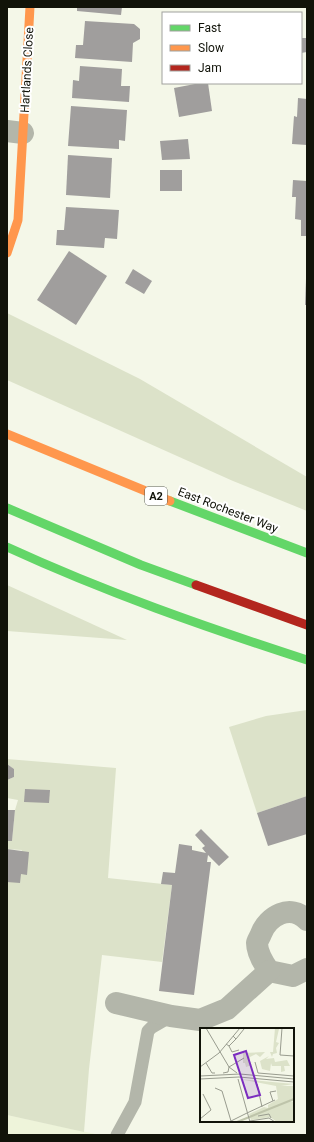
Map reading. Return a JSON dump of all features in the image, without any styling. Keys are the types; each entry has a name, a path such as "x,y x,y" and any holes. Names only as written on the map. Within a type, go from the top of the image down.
{"main road":[{"name":"Hartlands Close","path":"7,253 18,220 21,188 15,132 30,7"},
{"name":"East Rochester Way","path":"7,434 200,514 307,553"},
{"path":"7,508 141,565 307,625"},
{"path":"7,547 61,573 226,635 307,660"}],"street":[{"path":"307,920 304,917 292,913 278,914 265,925 257,943 262,961 269,971 293,976 307,969"},
{"path":"116,1003 171,1016 200,1020 227,1009 269,971"}],"lane":[{"path":"118,1135 134,1102 148,1032 152,1027 171,1016"}],"shaded area":[{"path":"7,313 140,379 307,477 307,511 233,481 7,380"},
{"path":"7,585 127,640 7,631"},
{"path":"307,710 307,796 257,813 229,727 266,716"},
{"path":"7,759 116,768 108,878 172,885 162,962 102,955 89,1069 84,1132 7,1115 7,882 22,850 7,849 7,841 12,841 15,810 18,800 7,798 7,780 14,777 14,769 7,764"},
{"path":"7,1115 100,1135 7,1135"}],"building":[{"path":"77,7 122,7 121,15 77,11"},
{"path":"85,21 134,24 140,29 140,39 133,43 132,62 75,58 76,45 83,45"},
{"path":"302,38 307,38 307,52 302,53"},
{"path":"80,66 122,69 121,86 130,86 129,102 72,98 73,80 79,81"},
{"path":"195,84 208,84 212,111 179,117 174,88"},
{"path":"298,98 307,99 307,145 292,144 294,116 297,117"},
{"path":"71,106 127,110 125,141 119,140 119,149 68,146"},
{"path":"188,139 190,159 162,160 160,141"},
{"path":"68,155 112,158 110,198 66,195"},
{"path":"160,170 182,170 182,191 160,191"},
{"path":"293,180 307,181 307,236 301,236 301,220 295,219 296,197 292,197"},
{"path":"66,207 119,210 117,239 105,238 104,248 56,245 57,230 64,230"},
{"path":"69,251 107,276 76,325 37,300"},
{"path":"133,269 152,281 144,294 125,283"},
{"path":"306,279 307,305 305,305"},
{"path":"7,764 14,769 14,777 7,780"},
{"path":"25,789 50,790 49,803 24,802"},
{"path":"307,796 307,834 268,846 257,813"},
{"path":"7,810 15,810 12,841 7,841"},
{"path":"201,829 229,857 219,866 208,855 207,862 211,862 194,995 159,991 172,885 161,884 163,872 175,873 179,844 192,846 192,850 206,853 202,848 205,846 195,835"},
{"path":"7,849 29,852 27,875 21,874 20,883 7,882"}],"traffic: fast":[{"path":"170,501 307,553"},
{"path":"7,508 141,565 196,585"},
{"path":"7,547 118,594 231,635 307,660"}],"traffic: slow":[{"path":"7,253 18,220 30,7"},
{"path":"7,434 170,501"}],"traffic: jam":[{"path":"196,585 307,625"}]}
